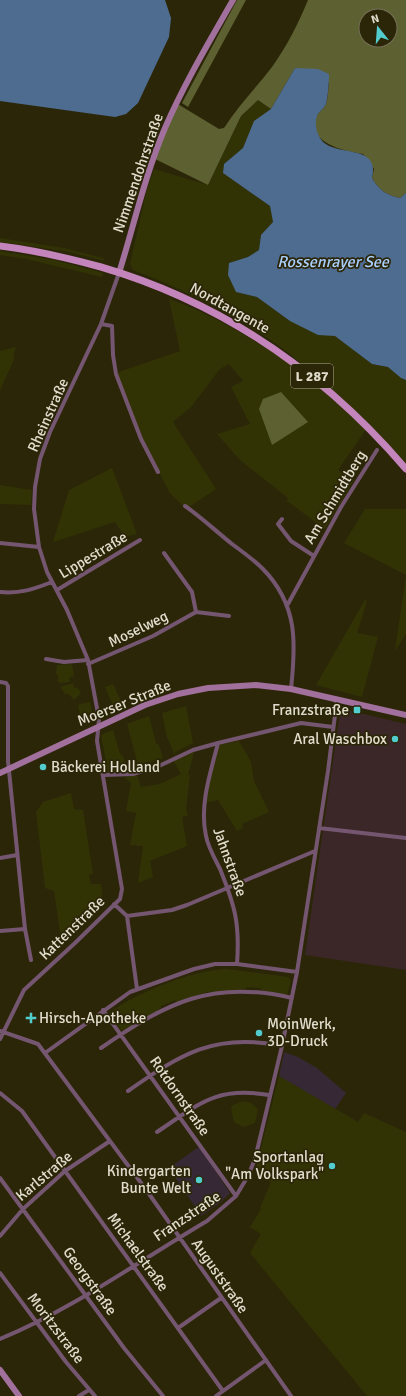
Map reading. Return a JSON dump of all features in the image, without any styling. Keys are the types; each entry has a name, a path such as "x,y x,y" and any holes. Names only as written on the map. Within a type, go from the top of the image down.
{"main road":[{"name":"Nordtangente","path":"0,246 47,254 119,273 167,290 201,305 249,331 281,352 344,404 406,470"}],"street":[{"name":"Nimmendohrstraße","path":"119,273 144,186 164,129 182,91 233,0"},
{"name":"Rheinstraße","path":"98,726 98,712 88,662 57,590 52,582 39,546 34,509 35,487 40,460 50,432 101,324 119,273"},
{"path":"101,324 112,326 113,355 116,374 141,439 158,472"},
{"name":"Am Schmidtberg","path":"288,604 341,507 377,450"},
{"path":"185,506 263,568 278,586 288,604 293,623 293,669 291,689"},
{"name":"Am Schmidtberg","path":"282,519 278,524 291,541 314,556"},
{"name":"Lippestraße","path":"57,590 140,540"},
{"path":"0,544 39,546"},
{"path":"164,553 192,592 196,612 229,616"},
{"path":"0,592 13,593 31,590 52,582"},
{"name":"Moselweg","path":"88,662 152,636 196,612"},
{"path":"46,659 64,662 88,662"},
{"path":"0,682 6,683 8,686 8,761 25,929 31,960"},
{"name":"Moerser Straße","path":"0,773 145,705 178,694 208,688 256,685 291,689 406,715"},
{"name":"Franzstraße","path":"0,1339 36,1322 86,1295 219,1212 236,1196 248,1176 255,1159 269,1095 282,1046 297,972 337,699"},
{"path":"104,775 133,774 159,766 193,750 301,723 333,727"},
{"name":"Kattenstraße","path":"0,1039 2,1032 24,990 120,899 122,889 104,775 97,741 98,726"},
{"name":"Jahnstraße","path":"218,743 208,781 204,821 206,836 228,889 238,920 239,941 237,964"},
{"path":"319,828 406,838"},
{"path":"127,916 172,910 228,889 315,851"},
{"path":"0,858 18,855"},
{"path":"114,904 127,916 137,989"},
{"path":"0,931 25,929"},
{"path":"45,1053 103,1010 137,989 201,967 237,964 297,972"},
{"path":"101,1048 162,1009 202,996 244,991 273,993 292,998"},
{"name":"Rotdornstraße","path":"103,1010 151,1075 236,1196"},
{"name":"Auguststraße","path":"2,1032 38,1044 110,1141 291,1396"},
{"path":"128,1091 170,1062 189,1053 220,1043 251,1041 282,1046"},
{"path":"157,1132 201,1102 222,1094 240,1092 269,1095"},
{"name":"Michaelstraße","path":"0,1093 22,1111 223,1391"},
{"name":"Karlstraße","path":"0,1236 24,1209 65,1171 110,1141"},
{"name":"Georgstraße","path":"0,1178 124,1348 163,1396"},
{"name":"Moritzstraße","path":"0,1273 36,1322 95,1396"},
{"path":"178,1328 222,1298"},
{"path":"216,1396 266,1360"},
{"path":"0,1370 19,1396"},
{"path":"79,1396 89,1390"}],"shaded area":[{"path":"258,100 271,109 254,121 243,148 224,164 223,173 270,206 273,222 261,235 259,250 248,257 229,263 237,292 257,297 290,321 336,336 372,364 388,367 401,378 406,380 406,469 367,428 338,470 354,480 325,529 287,501 288,498 240,460 217,434 250,424 231,387 243,381 229,364 220,369 191,407 173,422 216,489 186,509 170,493 143,443 116,373 180,351 169,299 208,315 316,379 286,351 265,336 210,304 133,270 130,264 147,189 154,169 208,185 241,116"},
{"path":"0,238 64,248 103,258 105,261 65,251 0,242"},
{"path":"0,251 54,260 103,273 102,277 26,259 0,255"},
{"path":"16,347 13,357 15,357 0,390 0,351"},
{"path":"112,468 137,534 125,537 115,522 53,542 69,490"},
{"path":"0,485 32,490 31,505 0,504"},
{"path":"365,509 406,509 406,575 344,543"},
{"path":"406,575 406,634 395,651"},
{"path":"365,600 367,601 357,633 378,637 362,697 316,685"},
{"path":"72,664 74,676 69,678 70,682 60,683 57,680 59,678 56,673 57,665"},
{"path":"73,683 74,688 77,687 81,693 75,699 73,699 69,694 65,694 60,687"},
{"path":"113,684 123,706 115,710 105,687"},
{"path":"90,702 93,715 82,721 78,706 80,704"},
{"path":"186,706 193,743 175,752 176,758 167,737 162,713"},
{"path":"343,709 406,724 406,970 305,955 340,713"},
{"path":"149,716 156,743 159,745 163,758 138,765 127,724"},
{"path":"113,730 128,774 108,773 101,735"},
{"path":"239,741 251,762 254,781 269,812 242,824 243,828 237,831 218,800 205,803 218,745"},
{"path":"195,749 188,775 190,775 186,809 188,816 182,817 187,846 150,861 153,877 138,883 143,846 130,845 136,813 126,811 131,783 124,777 137,775 141,787 160,784 181,774 173,760"},
{"path":"71,793 74,809 83,810 93,874 89,875 91,884 101,884 103,905 61,939 54,891 45,888 36,812 43,802"},
{"path":"226,969 288,977 291,981 287,995 261,990 261,988 247,987 246,989 208,992 176,1002 175,1000 161,1006 161,1008 124,1031 121,1030 109,1013 149,990 181,978"},
{"path":"284,1052 298,1057 317,1068 346,1093 335,1109 279,1076"},
{"path":"279,1076 358,1122 364,1113 406,1132 406,1396 367,1396 250,1253 261,1234 250,1227 261,1209 260,1208 271,1182 255,1172"},
{"path":"243,1101 251,1103 258,1109 255,1123 243,1127 234,1122 231,1108 233,1105"},
{"name":"Kindergarten Bunte Welt","path":"197,1148 200,1148 230,1193 220,1203 201,1216 169,1168"}],"green space":[{"path":"237,0 246,0 188,107 182,103"},
{"path":"308,0 406,0 406,193 400,198 383,191 377,186 372,178 374,169 363,154 338,148 322,140 317,134 315,126 316,117 326,104 329,83 295,68 271,109 258,100 241,116 208,185 153,158 176,103 219,129 224,128 235,112 272,67 292,35"},
{"path":"281,392 308,422 272,445 259,409 263,399"}],"water":[{"path":"0,0 165,0 171,18 169,37 138,103 126,114 115,117 0,101"},
{"name":"Rossenrayer See","path":"295,68 318,69 329,74 326,104 316,119 318,133 323,142 339,149 357,153 370,160 373,167 372,178 377,186 387,194 400,198 406,193 406,380 401,378 388,367 372,364 335,336 318,335 290,321 257,297 236,292 228,275 229,263 248,257 259,250 261,235 273,222 270,206 223,173 224,164 243,148 254,121 271,109"}],"place":[{"name":"Franzstraße","path":"357,710"},
{"name":"Aral Waschbox","path":"395,739"},
{"name":"Bäckerei Holland","path":"43,767"},
{"name":"Hirsch-Apotheke","path":"31,1018"},
{"name":"MoinWerk, 3D-Druck","path":"259,1033"},
{"name":"Sportanlag \"Am Volkspark\"","path":"332,1166"},
{"name":"Kindergarten Bunte Welt","path":"199,1180"}]}
